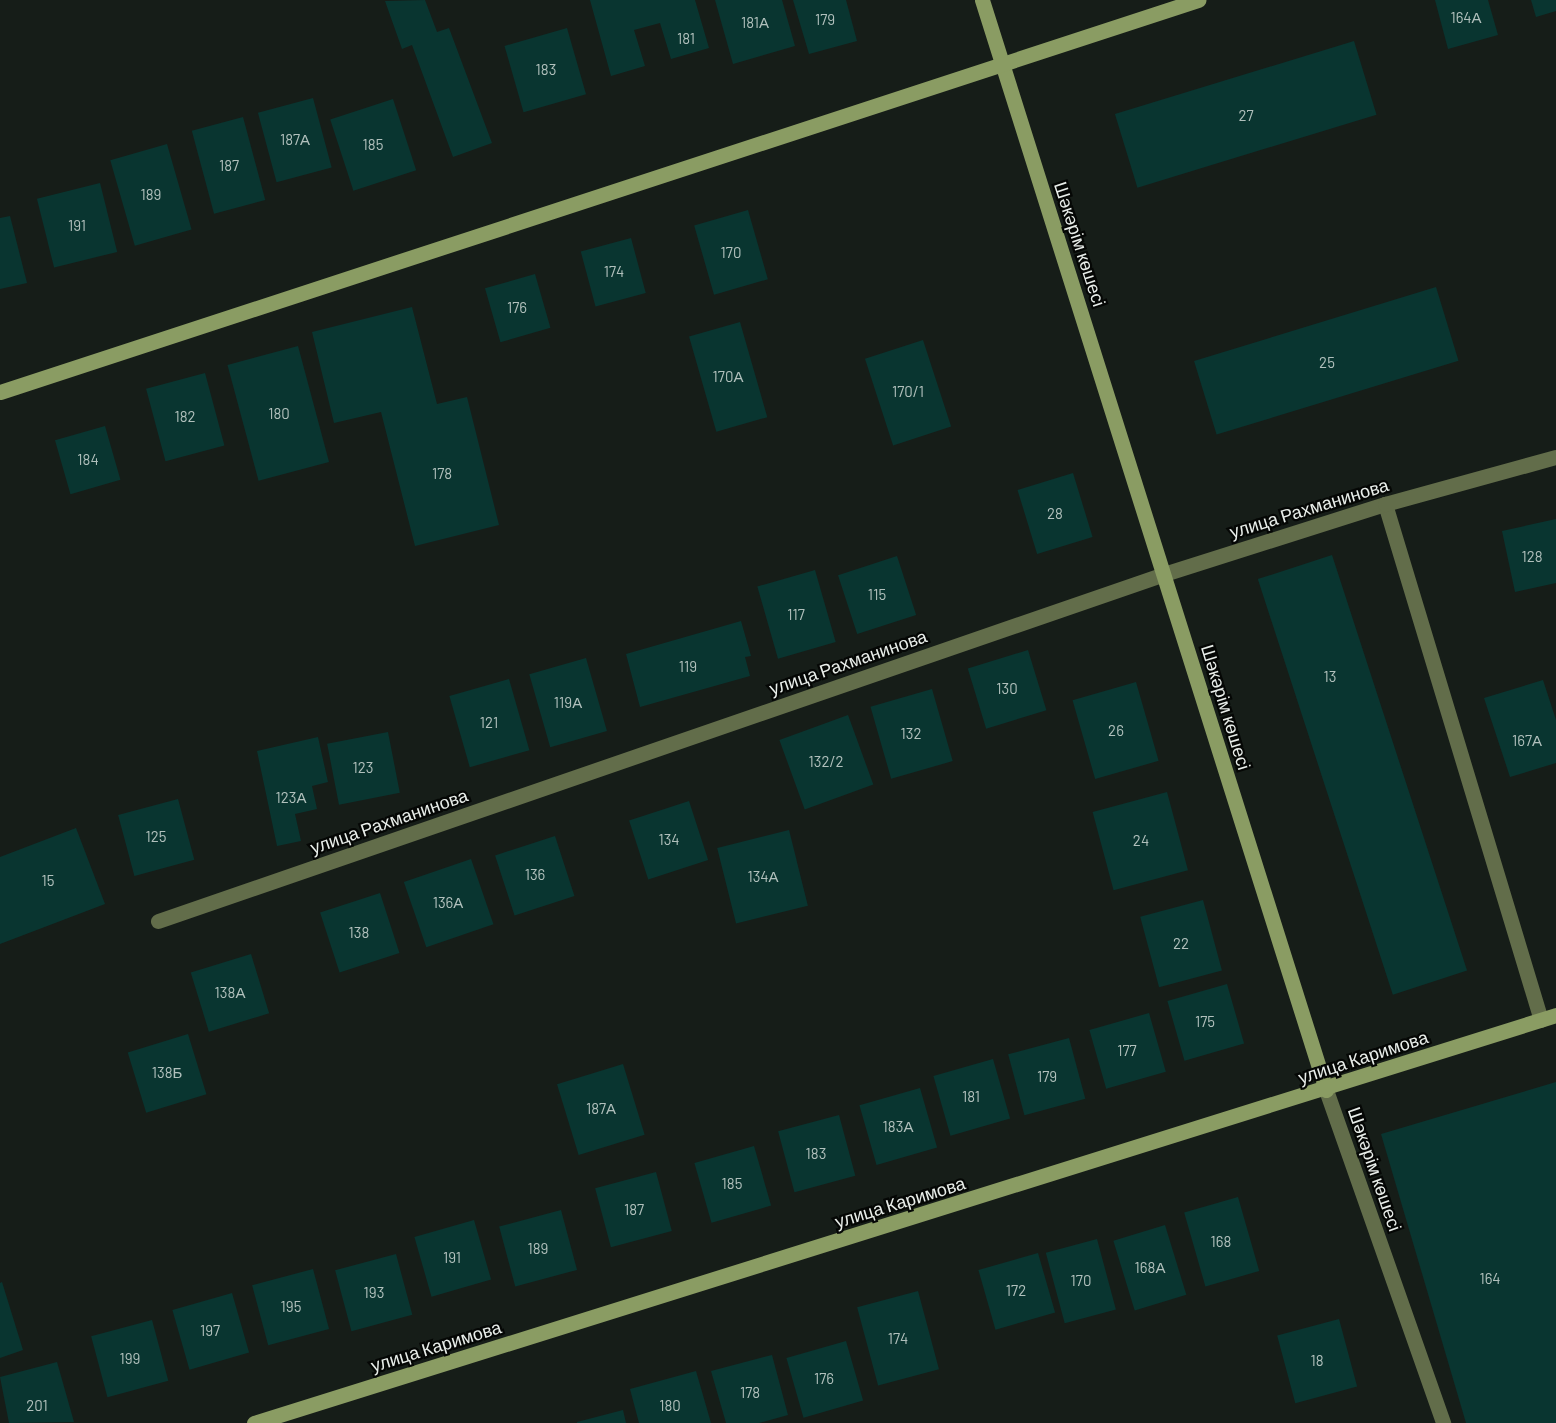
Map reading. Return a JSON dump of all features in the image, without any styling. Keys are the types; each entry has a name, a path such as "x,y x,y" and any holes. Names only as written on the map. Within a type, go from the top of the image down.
{"street":[{"name":"Шәкәрім көшесі","path":"982,0 1326,1089 1443,1423"},
{"path":"0,392 1003,66 1198,0"},
{"name":"улица Рахманинова","path":"158,921 1164,574 1385,504 1556,457"},
{"path":"1385,504 1549,1018"},
{"name":"улица Каримова","path":"254,1423 1549,1018"}],"building":[{"path":"425,0 437,32 449,28 492,143 453,157 412,45 402,49 385,1"},
{"path":"590,0 695,0 709,48 671,59 660,23 634,30 645,66 611,76"},
{"path":"715,0 782,0 795,46 733,64"},
{"path":"793,0 846,0 857,41 809,54"},
{"path":"1435,0 1488,0 1498,35 1448,49"},
{"path":"1531,0 1556,0 1556,11 1536,17"},
{"path":"567,28 586,94 524,112 505,46"},
{"path":"1354,41 1377,115 1137,188 1115,114"},
{"path":"313,98 332,168 277,182 258,113"},
{"path":"393,99 416,170 353,191 330,119"},
{"path":"243,117 265,200 214,214 192,131"},
{"path":"167,144 192,230 135,246 110,160"},
{"path":"100,183 117,252 54,268 37,199"},
{"path":"748,210 768,279 714,295 694,225"},
{"path":"10,216 27,283 0,289 0,218"},
{"path":"631,238 646,293 596,307 581,251"},
{"path":"535,274 550,328 500,342 485,288"},
{"path":"1436,287 1459,361 1217,435 1194,361"},
{"path":"412,307 437,404 467,397 499,525 415,546 381,412 334,423 312,332"},
{"path":"740,322 767,417 716,432 689,337"},
{"path":"923,340 951,427 893,445 865,359"},
{"path":"298,346 329,462 259,481 227,365"},
{"path":"205,373 224,445 165,461 146,389"},
{"path":"105,426 120,480 70,494 55,440"},
{"path":"1073,473 1093,537 1037,554 1018,490"},
{"path":"1556,519 1556,583 1515,592 1502,531"},
{"path":"1332,555 1467,971 1393,995 1258,579"},
{"path":"897,556 916,615 857,634 838,575"},
{"path":"815,570 836,642 778,659 757,587"},
{"path":"741,621 751,656 745,657 750,676 640,707 626,654"},
{"path":"1028,650 1046,710 986,729 968,668"},
{"path":"586,658 607,731 550,747 529,674"},
{"path":"509,679 529,750 470,767 449,696"},
{"path":"1543,680 1556,720 1556,763 1510,777 1484,698"},
{"path":"1136,682 1159,761 1095,779 1073,700"},
{"path":"932,689 953,761 891,779 870,707"},
{"path":"848,715 873,785 805,810 779,740"},
{"path":"388,732 400,793 339,805 327,744"},
{"path":"318,737 328,782 312,786 317,809 295,814 301,841 277,846 257,751"},
{"path":"1167,792 1188,870 1114,890 1093,812"},
{"path":"178,799 194,860 134,876 118,815"},
{"path":"689,801 708,860 648,879 629,820"},
{"path":"76,828 105,904 0,944 0,857"},
{"path":"789,830 808,906 736,924 717,848"},
{"path":"555,836 574,896 515,915 495,855"},
{"path":"471,859 493,924 426,947 404,882"},
{"path":"380,893 399,953 340,972 320,912"},
{"path":"1203,900 1222,971 1159,987 1140,917"},
{"path":"251,954 269,1013 209,1032 191,972"},
{"path":"1227,984 1244,1044 1184,1061 1167,1001"},
{"path":"1149,1013 1166,1072 1106,1089 1089,1030"},
{"path":"188,1034 206,1094 146,1113 128,1052"},
{"path":"1069,1038 1085,1099 1024,1115 1008,1054"},
{"path":"993,1059 1010,1119 950,1136 933,1076"},
{"path":"623,1064 645,1135 579,1155 557,1084"},
{"path":"1556,1082 1556,1423 1466,1423 1381,1134"},
{"path":"920,1088 937,1148 877,1165 859,1105"},
{"path":"839,1115 855,1176 794,1192 778,1131"},
{"path":"754,1146 771,1206 711,1223 694,1163"},
{"path":"656,1172 672,1231 611,1247 595,1188"},
{"path":"1238,1197 1259,1271 1205,1286 1184,1212"},
{"path":"561,1210 577,1270 515,1286 499,1227"},
{"path":"474,1220 491,1280 431,1297 414,1237"},
{"path":"1165,1225 1186,1295 1135,1311 1113,1241"},
{"path":"1097,1239 1116,1310 1065,1323 1046,1253"},
{"path":"1038,1253 1055,1313 995,1330 978,1270"},
{"path":"396,1254 412,1315 351,1331 335,1270"},
{"path":"313,1269 329,1329 268,1345 252,1285"},
{"path":"2,1282 23,1350 0,1358 0,1283"},
{"path":"918,1291 939,1369 878,1386 857,1307"},
{"path":"232,1293 249,1353 189,1370 172,1310"},
{"path":"1339,1319 1357,1387 1295,1403 1277,1336"},
{"path":"152,1320 168,1381 107,1397 91,1336"},
{"path":"846,1341 863,1401 803,1418 786,1358"},
{"path":"772,1355 788,1415 759,1423 726,1423 711,1371"},
{"path":"57,1362 74,1422 9,1423 0,1377"},
{"path":"696,1371 711,1423 639,1423 630,1389"},
{"path":"623,1410 626,1423 577,1423 577,1422"}]}
